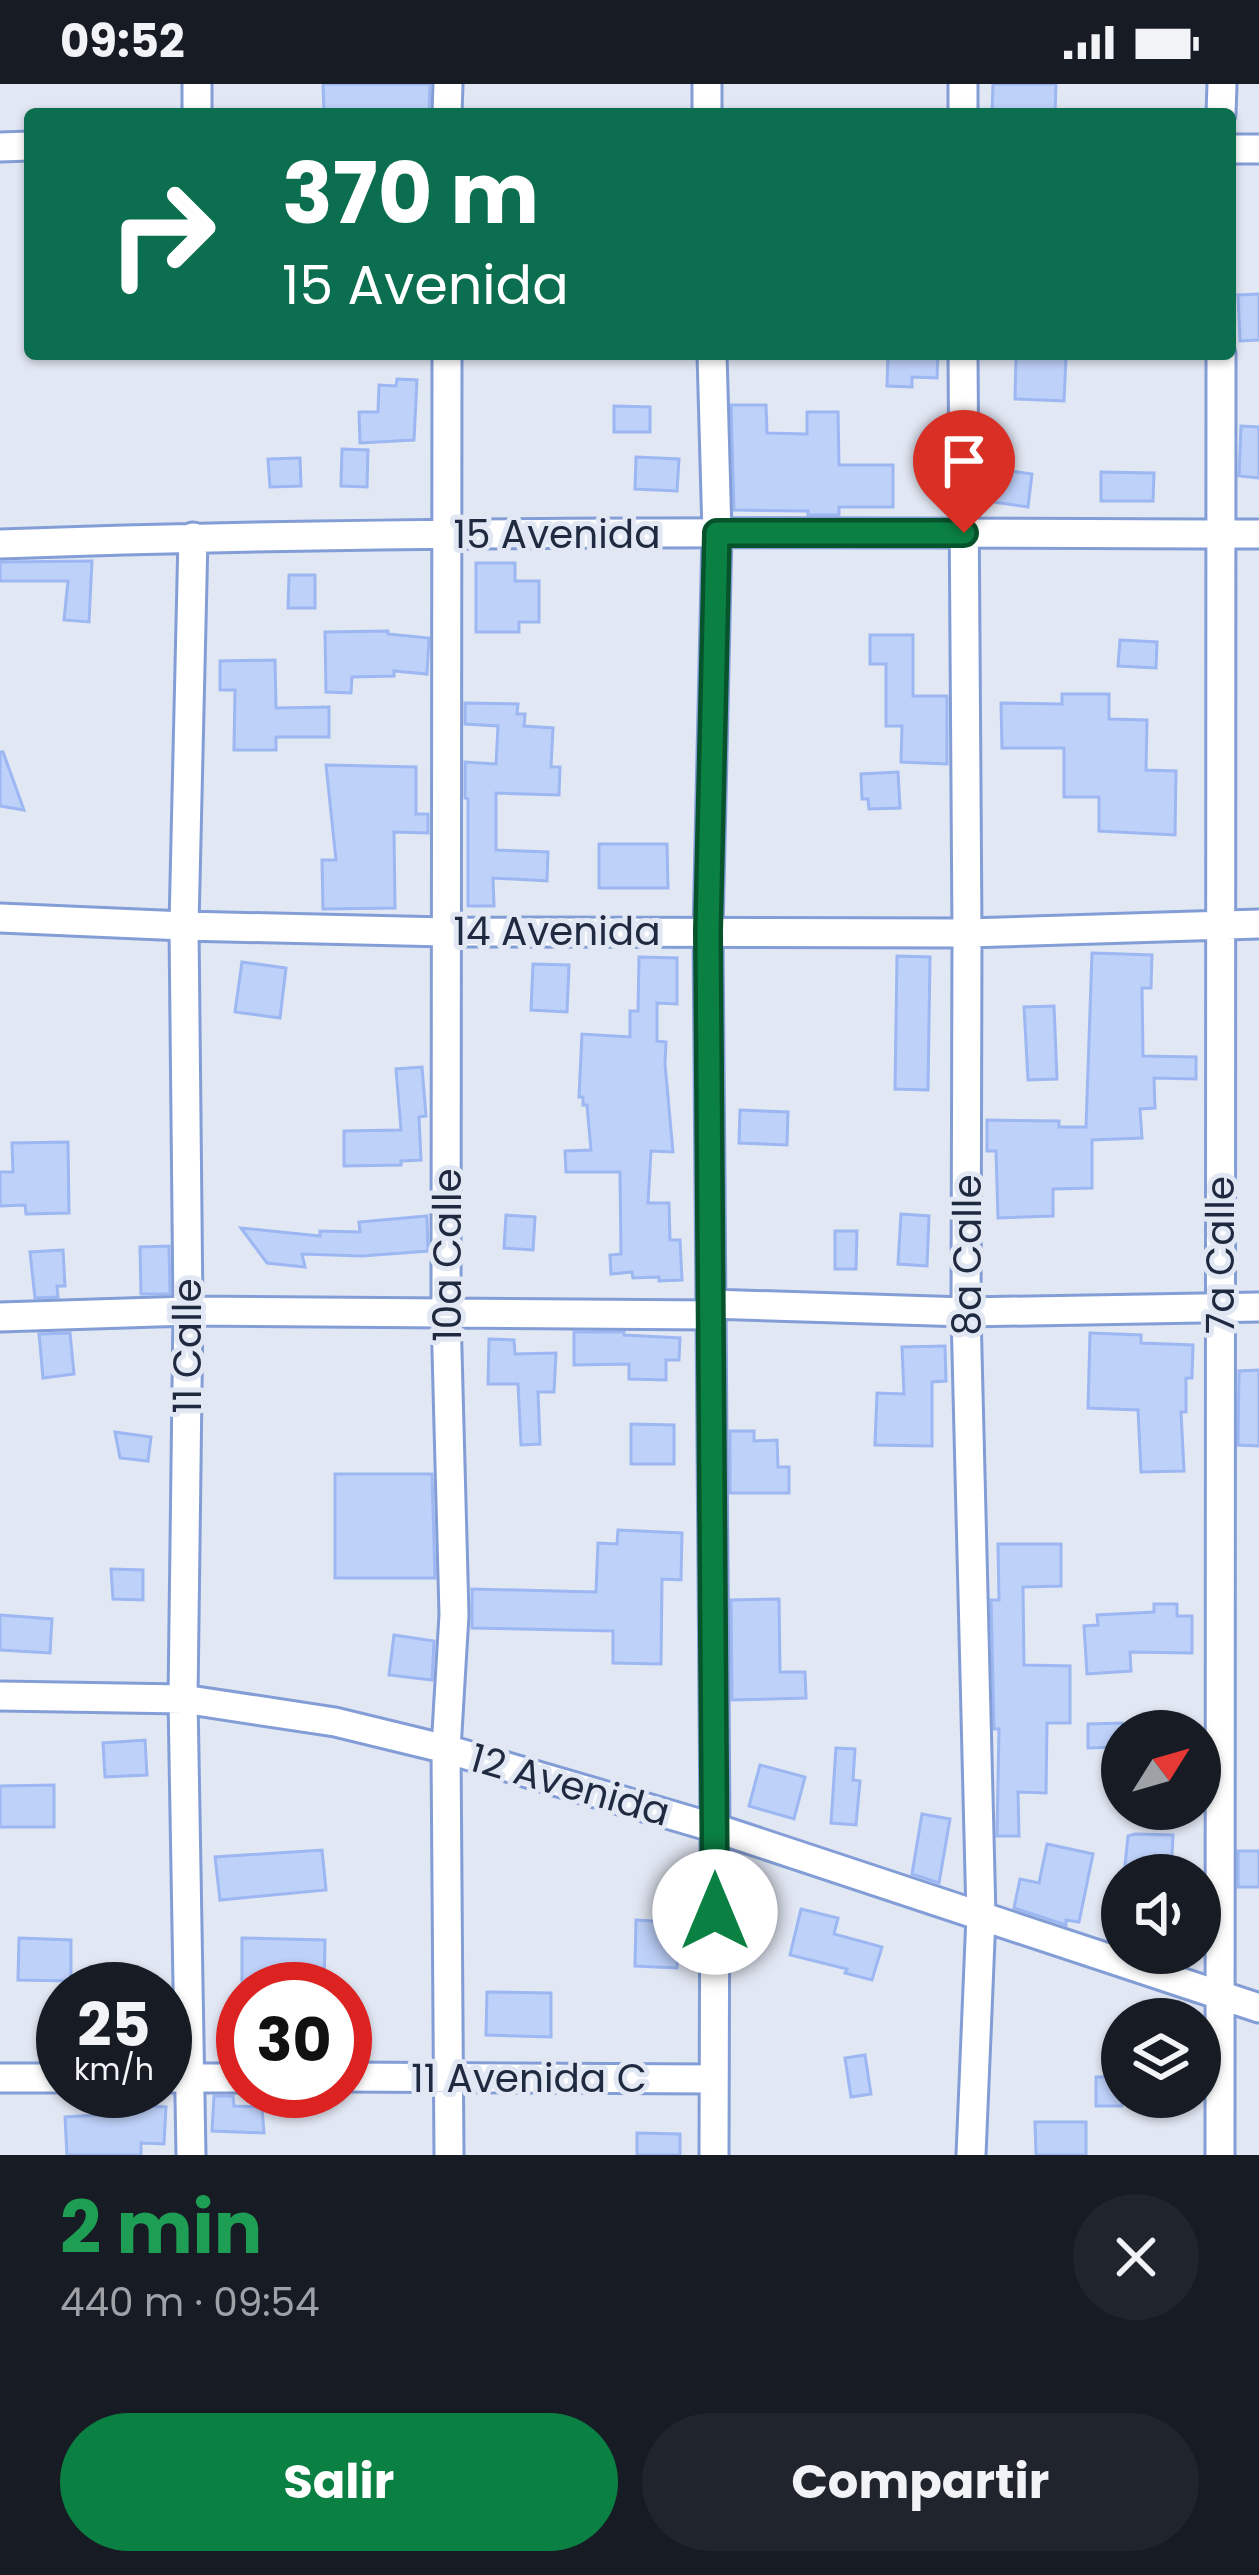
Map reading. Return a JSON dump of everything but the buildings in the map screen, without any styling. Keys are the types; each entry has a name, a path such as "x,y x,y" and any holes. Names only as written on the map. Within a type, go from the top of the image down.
{"street":[{"name":"10a Calle","path":"447,360 446,1312 454,1615 446,1749 449,2155"},
{"path":"712,360 717,533 708,931 714,2155"},
{"name":"8a Calle","path":"963,360 966,1312 981,1916 971,2155"},
{"name":"7a Calle","path":"1220,2155 1221,360"},
{"name":"15 Avenida","path":"0,544 193,537 1259,534"},
{"name":"11 Calle","path":"180,1962 188,1311 184,926 193,537"},
{"name":"14 Avenida","path":"0,918 446,932 967,933 1259,924"},
{"path":"0,1317 188,1311 966,1312 1259,1307"},
{"name":"12 Avenida","path":"0,1696 183,1700 334,1722 446,1749 715,1828 1259,2008"},
{"name":"11 Avenida C","path":"372,2077 714,2079"},
{"path":"0,2078 36,2078"},
{"name":"11 Calle","path":"185,2118 191,2155"}],"route":[{"path":"715,1912 708,931 717,533 964,533"}]}
